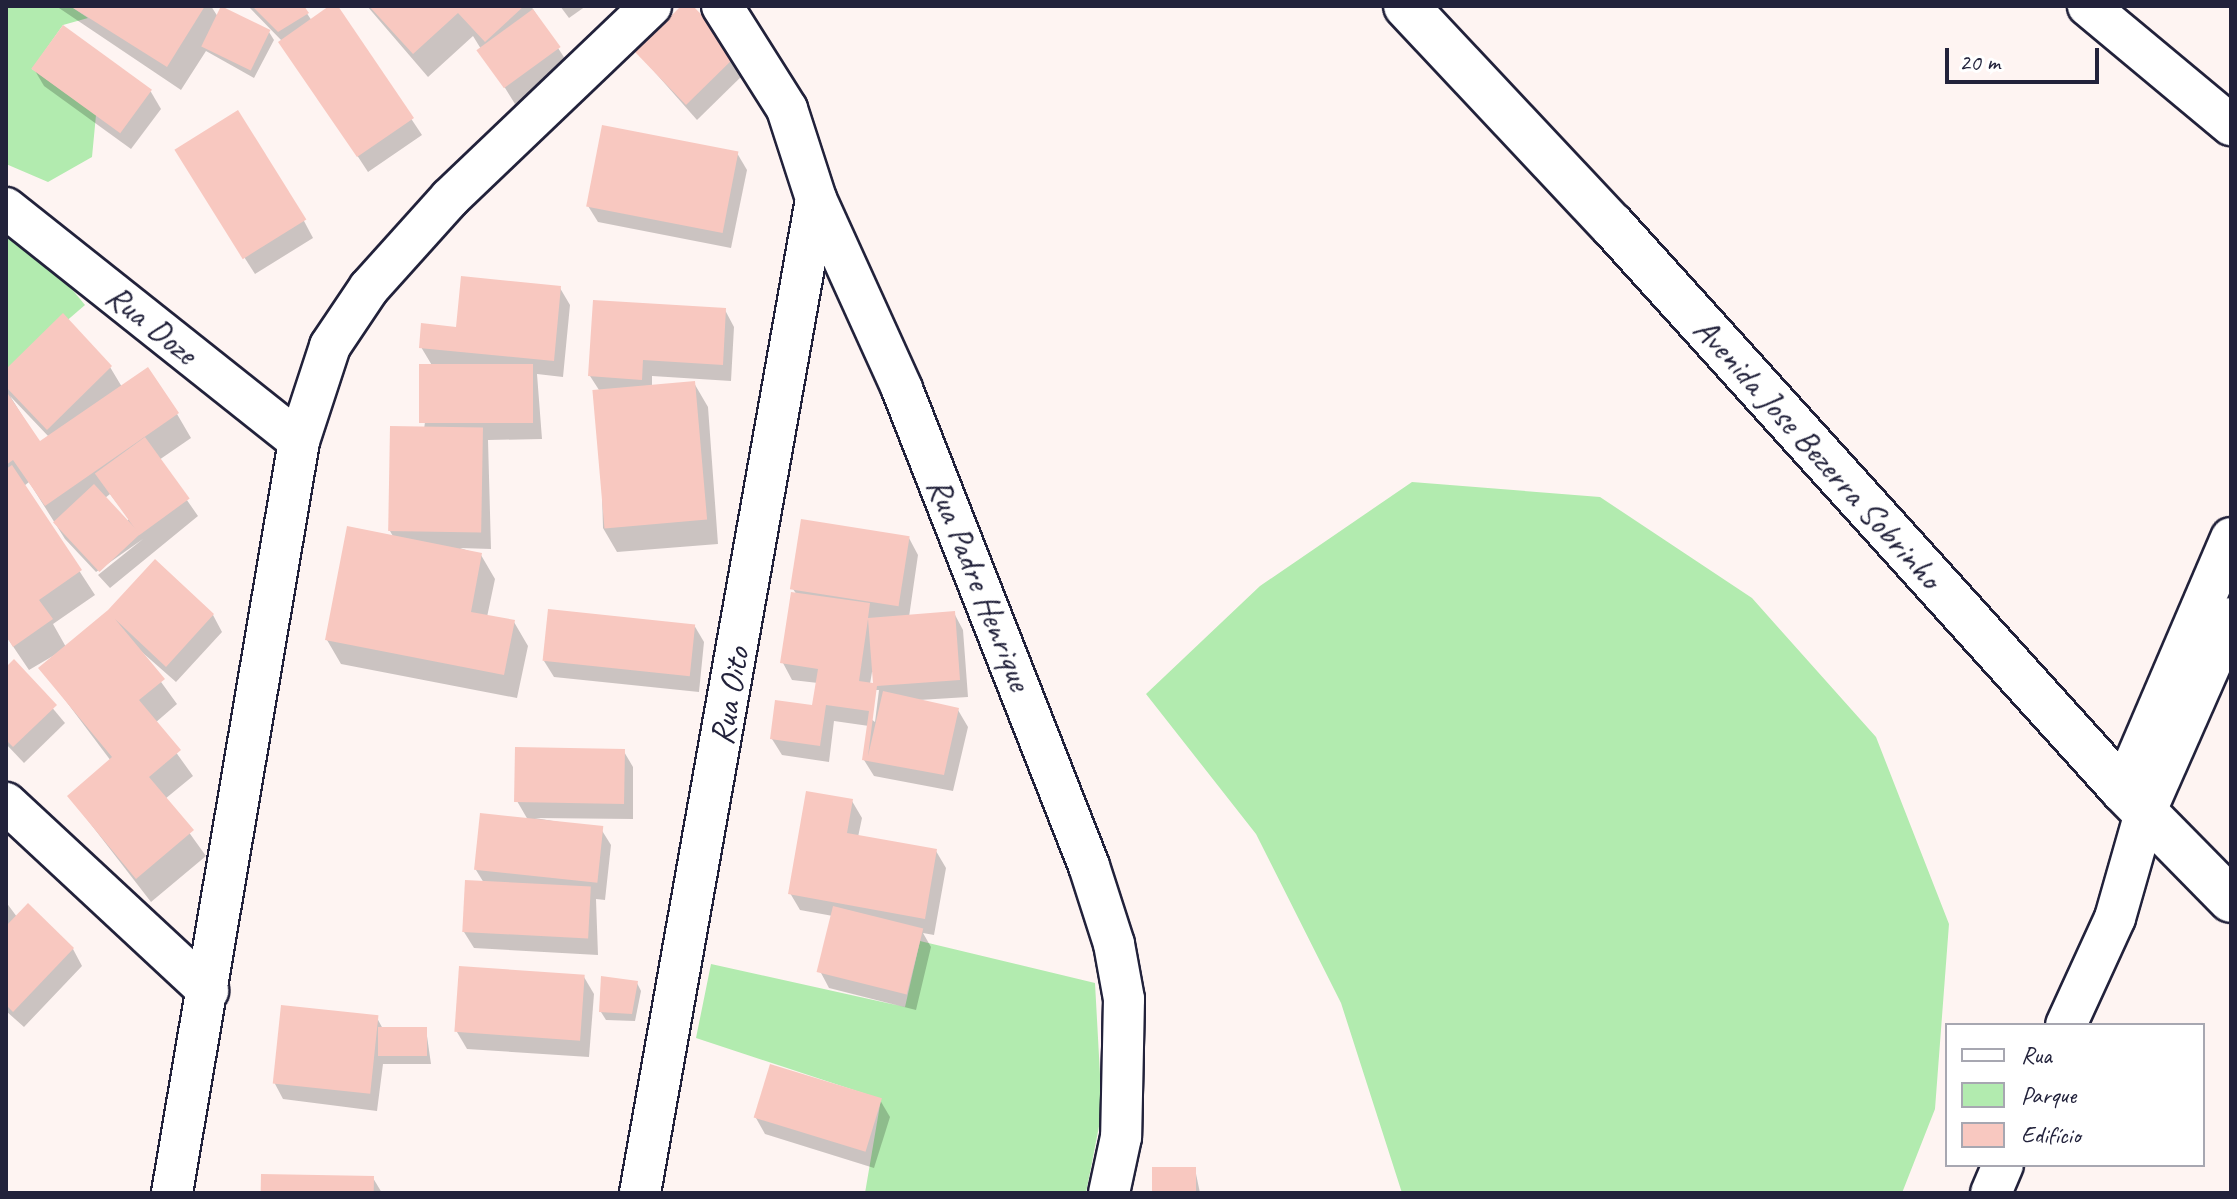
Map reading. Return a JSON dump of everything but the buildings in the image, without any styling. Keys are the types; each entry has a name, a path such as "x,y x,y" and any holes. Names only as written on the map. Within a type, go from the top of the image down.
{"main road":[{"name":"Avenida Jose Bezerra Sobrinho","path":"1406,6 1612,225 2134,802 2231,900"}],"street":[{"path":"172,1193 208,991 243,750 299,441 330,346 369,288 450,198 651,6"},
{"name":"Rua Padre Henrique","path":"722,6 787,109 816,199 902,389 1049,755 1114,944 1124,999 1121,1137 1109,1193"},
{"path":"2088,6 2231,125"},
{"name":"Rua Oito","path":"640,1193 816,199"},
{"name":"Rua Doze","path":"6,208 299,441"},
{"path":"2067,1023 2115,918 2134,802 2231,538"},
{"path":"2134,802 2231,618"},
{"path":"6,803 208,991"},
{"path":"1991,1193 2002,1167"}],"green space":[{"path":"6,6 70,6 88,18 63,25 32,69 96,115 92,157 48,182 6,164"},
{"path":"6,226 51,264 85,305 6,373"},
{"path":"1412,482 1600,497 1752,598 1876,737 1949,924 1935,1109 1902,1193 1402,1193 1341,1003 1256,834 1146,694 1260,586"},
{"path":"920,941 1095,983 1102,1111 1086,1193 865,1193 881,1099 696,1038 711,964 905,1007"}]}
